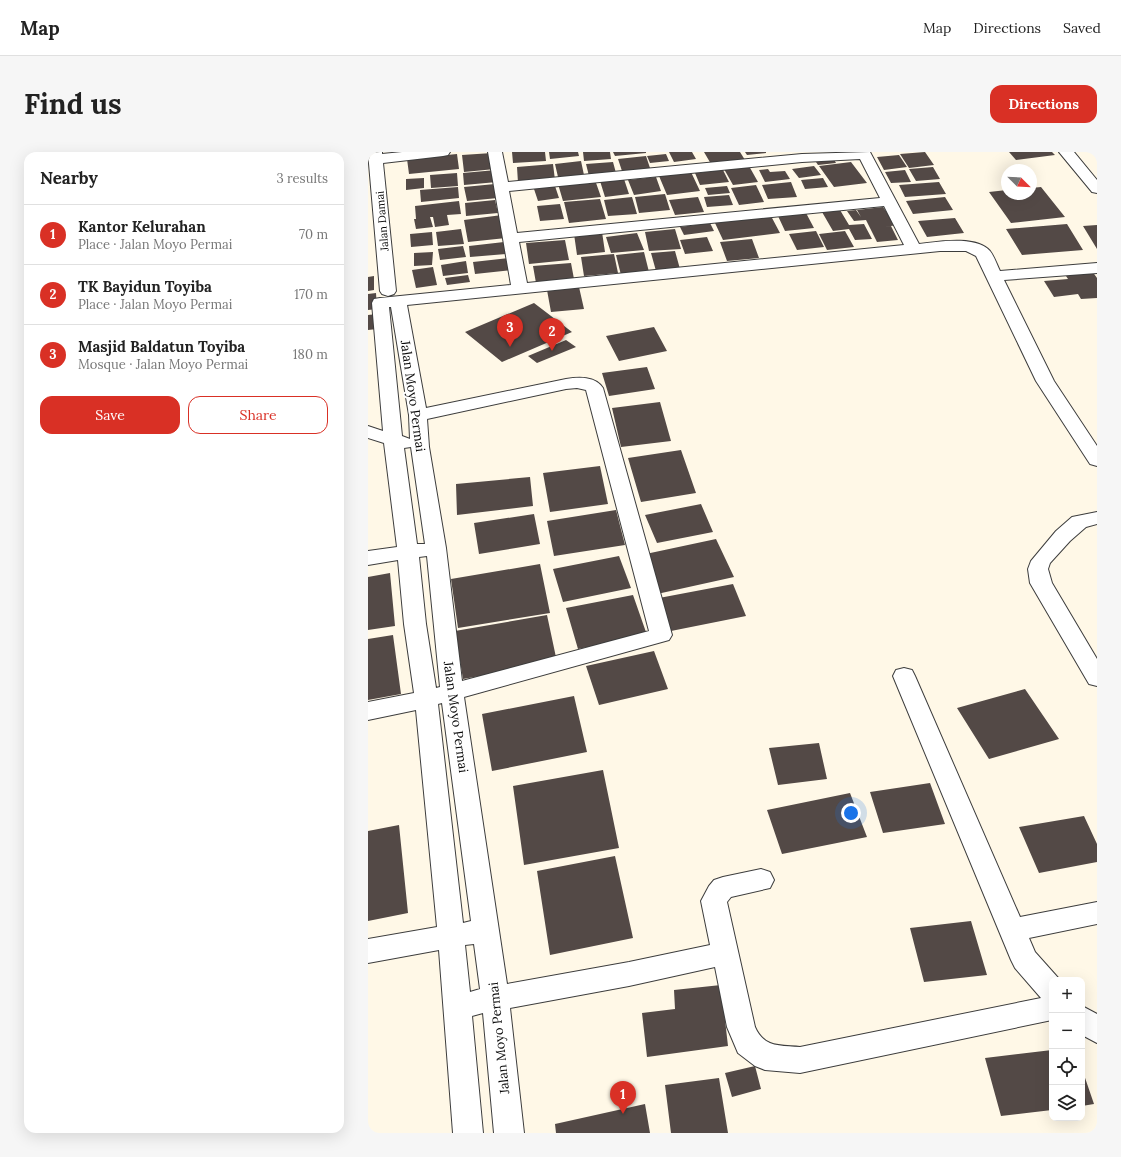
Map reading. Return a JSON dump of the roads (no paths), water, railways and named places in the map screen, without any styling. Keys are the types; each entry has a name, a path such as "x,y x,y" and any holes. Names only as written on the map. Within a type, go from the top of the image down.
{"street":[{"path":"376,156 443,152"},
{"path":"495,152 520,289"},
{"path":"1066,152 1097,189"},
{"path":"502,187 864,153 890,200 914,249"},
{"name":"Jalan Damai","path":"376,156 389,298"},
{"path":"511,238 890,200"},
{"path":"389,298 520,289 914,249 961,246 977,249 983,252 1045,381 1097,460"},
{"path":"994,276 1097,268"},
{"name":"Jalan Moyo Permai","path":"389,298 418,415 420,447 436,548 452,692 495,998 509,1133"},
{"name":"Jalan Moyo Permai","path":"389,298 393,439 408,552 415,624 426,699 451,936 468,1133"},
{"path":"368,710 426,699 661,635 594,388 589,384 582,382 566,384 418,415"},
{"path":"368,432 420,447"},
{"path":"1097,518 1079,522 1063,536 1041,561 1038,569 1041,583 1097,678"},
{"path":"368,558 436,548"},
{"path":"904,676 1025,960 1049,988"},
{"path":"761,880 724,888 714,901 741,1027 748,1044 765,1057 800,1060 1049,1009"},
{"path":"1013,930 1097,913"},
{"path":"368,951 486,930"},
{"path":"457,1007 495,998 629,974 725,953"},
{"path":"1085,1021 1097,1030"}],"place":[{"name":"Masjid Baldatun Toyiba","path":"510,347"},
{"name":"TK Bayidun Toyiba","path":"552,351"},
{"name":"Kantor Kelurahan","path":"623,1114"}]}
